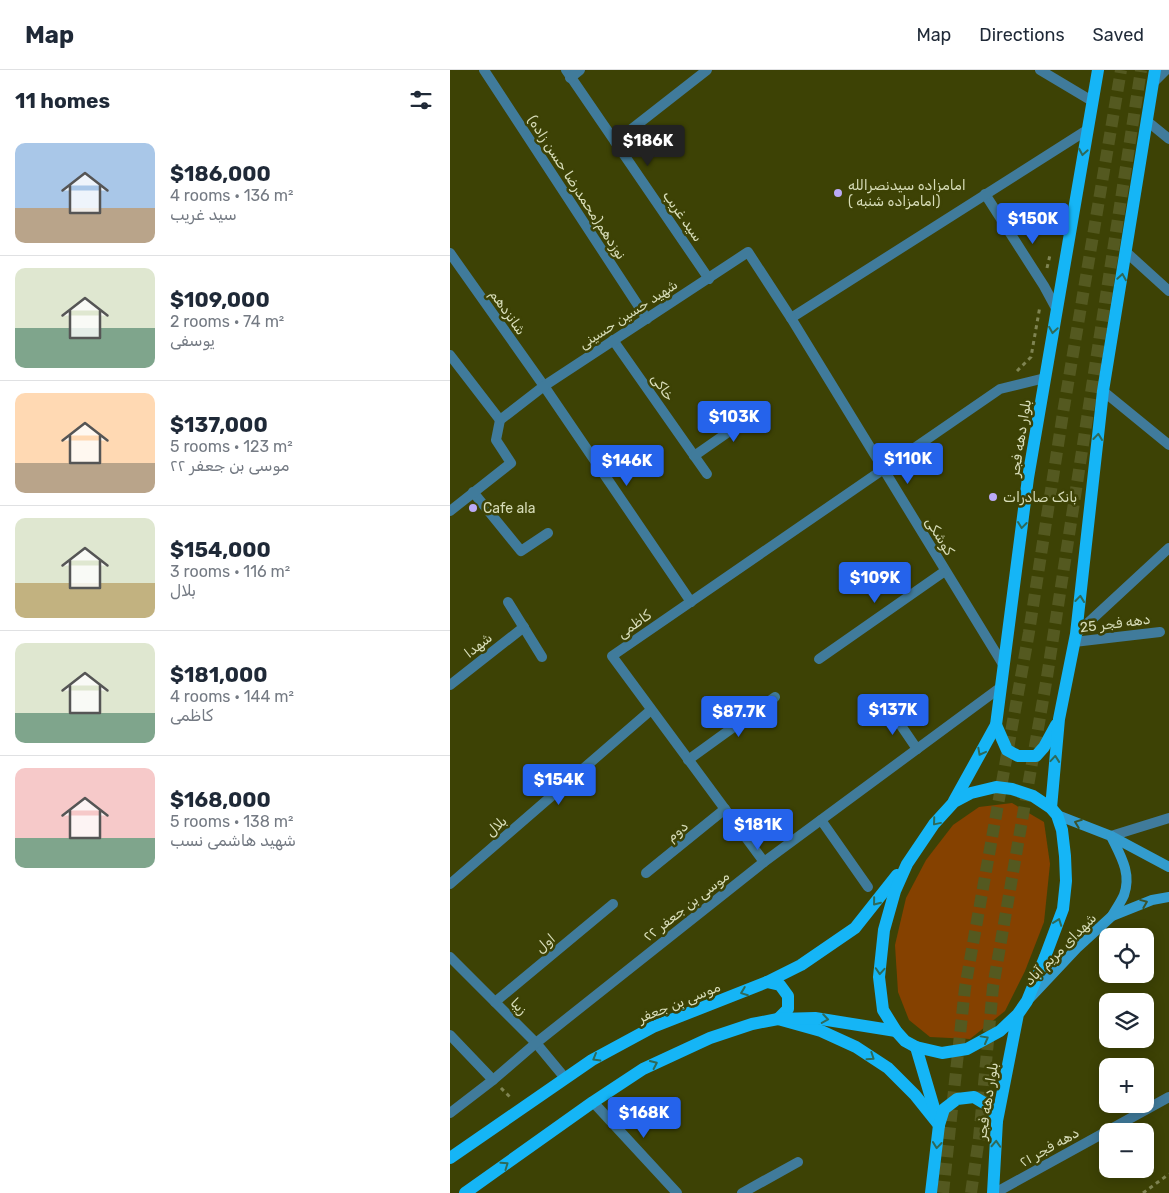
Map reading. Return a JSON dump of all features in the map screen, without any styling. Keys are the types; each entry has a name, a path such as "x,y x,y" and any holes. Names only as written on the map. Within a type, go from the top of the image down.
{"main road":[{"name":"بلوار دهه فجر","path":"954,802 996,725 1028,478 1098,70"},
{"path":"1155,70 1103,391 1075,638 1059,719 1054,811 1062,830 1065,856 1066,881 1063,909 1027,1001 1018,1014 1000,1031 967,1049 942,1053 916,1047 905,1041 883,1010 879,977 884,930 906,864 934,824 954,802 971,793 996,786 1033,796 1054,811 1110,836 1169,867"},
{"path":"996,725 1007,750 1018,756 1036,756 1044,748 1059,719"},
{"path":"1110,836 1125,864 1128,880 1124,895 1112,916"},
{"name":"موسی بن جعفر","path":"450,1158 592,1060 653,1027 767,982 801,965 855,928 906,864"},
{"name":"شهدای مریم آباد","path":"1027,1001 1112,916 1152,900 1169,897"},
{"path":"767,982 780,985 788,996 788,1009 778,1019"},
{"name":"بلوار دهه فجر","path":"994,1193 997,1121 1018,1014"},
{"path":"465,1193 592,1102 643,1069 710,1038 752,1024 778,1019 814,1018 896,1030"},
{"path":"778,1019 821,1031 856,1047 888,1068 915,1095 939,1125"},
{"path":"916,1047 939,1125"},
{"path":"931,1193 939,1125 944,1109 957,1099 974,1097 989,1106 997,1121"}],"street":[{"name":"نوزدهم(محمدرضا حسن زاده)","path":"484,70 647,319"},
{"path":"568,74 580,70"},
{"path":"615,142 707,70"},
{"path":"1040,70 1092,102"},
{"path":"1153,83 1166,70"},
{"name":"سید غریب","path":"568,74 709,279"},
{"path":"1147,121 1169,139"},
{"path":"791,318 1087,130"},
{"path":"985,194 1044,286 1057,310"},
{"name":"شهید حسین حسینی","path":"500,420 544,386 748,252 791,318"},
{"path":"1126,252 1169,291"},
{"name":"شانزدهم","path":"450,253 544,386 691,602"},
{"name":"کوشکی","path":"791,318 1004,666"},
{"name":"خاکی","path":"613,340 707,474"},
{"path":"450,355 500,420 496,440 511,463 450,511"},
{"name":"کاظمی","path":"764,862 612,656 1000,389 1045,378"},
{"path":"1103,391 1169,444"},
{"path":"694,456 760,410"},
{"path":"473,492 521,551 548,533"},
{"path":"1075,638 1169,548"},
{"path":"819,658 945,571"},
{"path":"508,602 542,657"},
{"name":"شهدا","path":"450,685 524,627"},
{"name":"دهه فجر 25","path":"1075,638 1160,632"},
{"name":"موسی بن جعفر ۲۲","path":"450,1113 764,862 1001,687"},
{"path":"688,760 776,697"},
{"path":"889,708 917,749"},
{"name":"بلال","path":"450,884 651,710"},
{"name":"دوم","path":"646,873 725,810"},
{"path":"1110,836 1169,818"},
{"path":"821,820 868,887"},
{"name":"اول","path":"495,1002 613,904"},
{"name":"زیبا","path":"450,957 536,1043 565,1078"},
{"path":"450,1035 493,1080"},
{"name":"دهه فجر ۲۱","path":"994,1193 1169,1097"},
{"path":"592,1102 677,1193"},
{"path":"742,1193 798,1162"}],"path":[{"path":"493,1080 522,1108"},
{"path":"1142,1193 1169,1174"}],"shaded area":[{"path":"1012,803 1044,822 1050,864 1044,922 1025,971 1005,1011 970,1039 930,1037 909,1020 898,992 895,945 906,898 926,860 953,825 979,807"}],"tunnel":[{"path":"943,1193 965,988 1029,632 1063,413 1121,70"},
{"path":"971,1193 979,1138 993,987 1047,677 1141,70"}],"place":[{"name":"امامزاده سیدنصرالله ( امامزاده شنبه)","path":"838,193"},
{"name":"بانک صادرات","path":"993,497"},
{"name":"Cafe ala","path":"473,508"}]}
